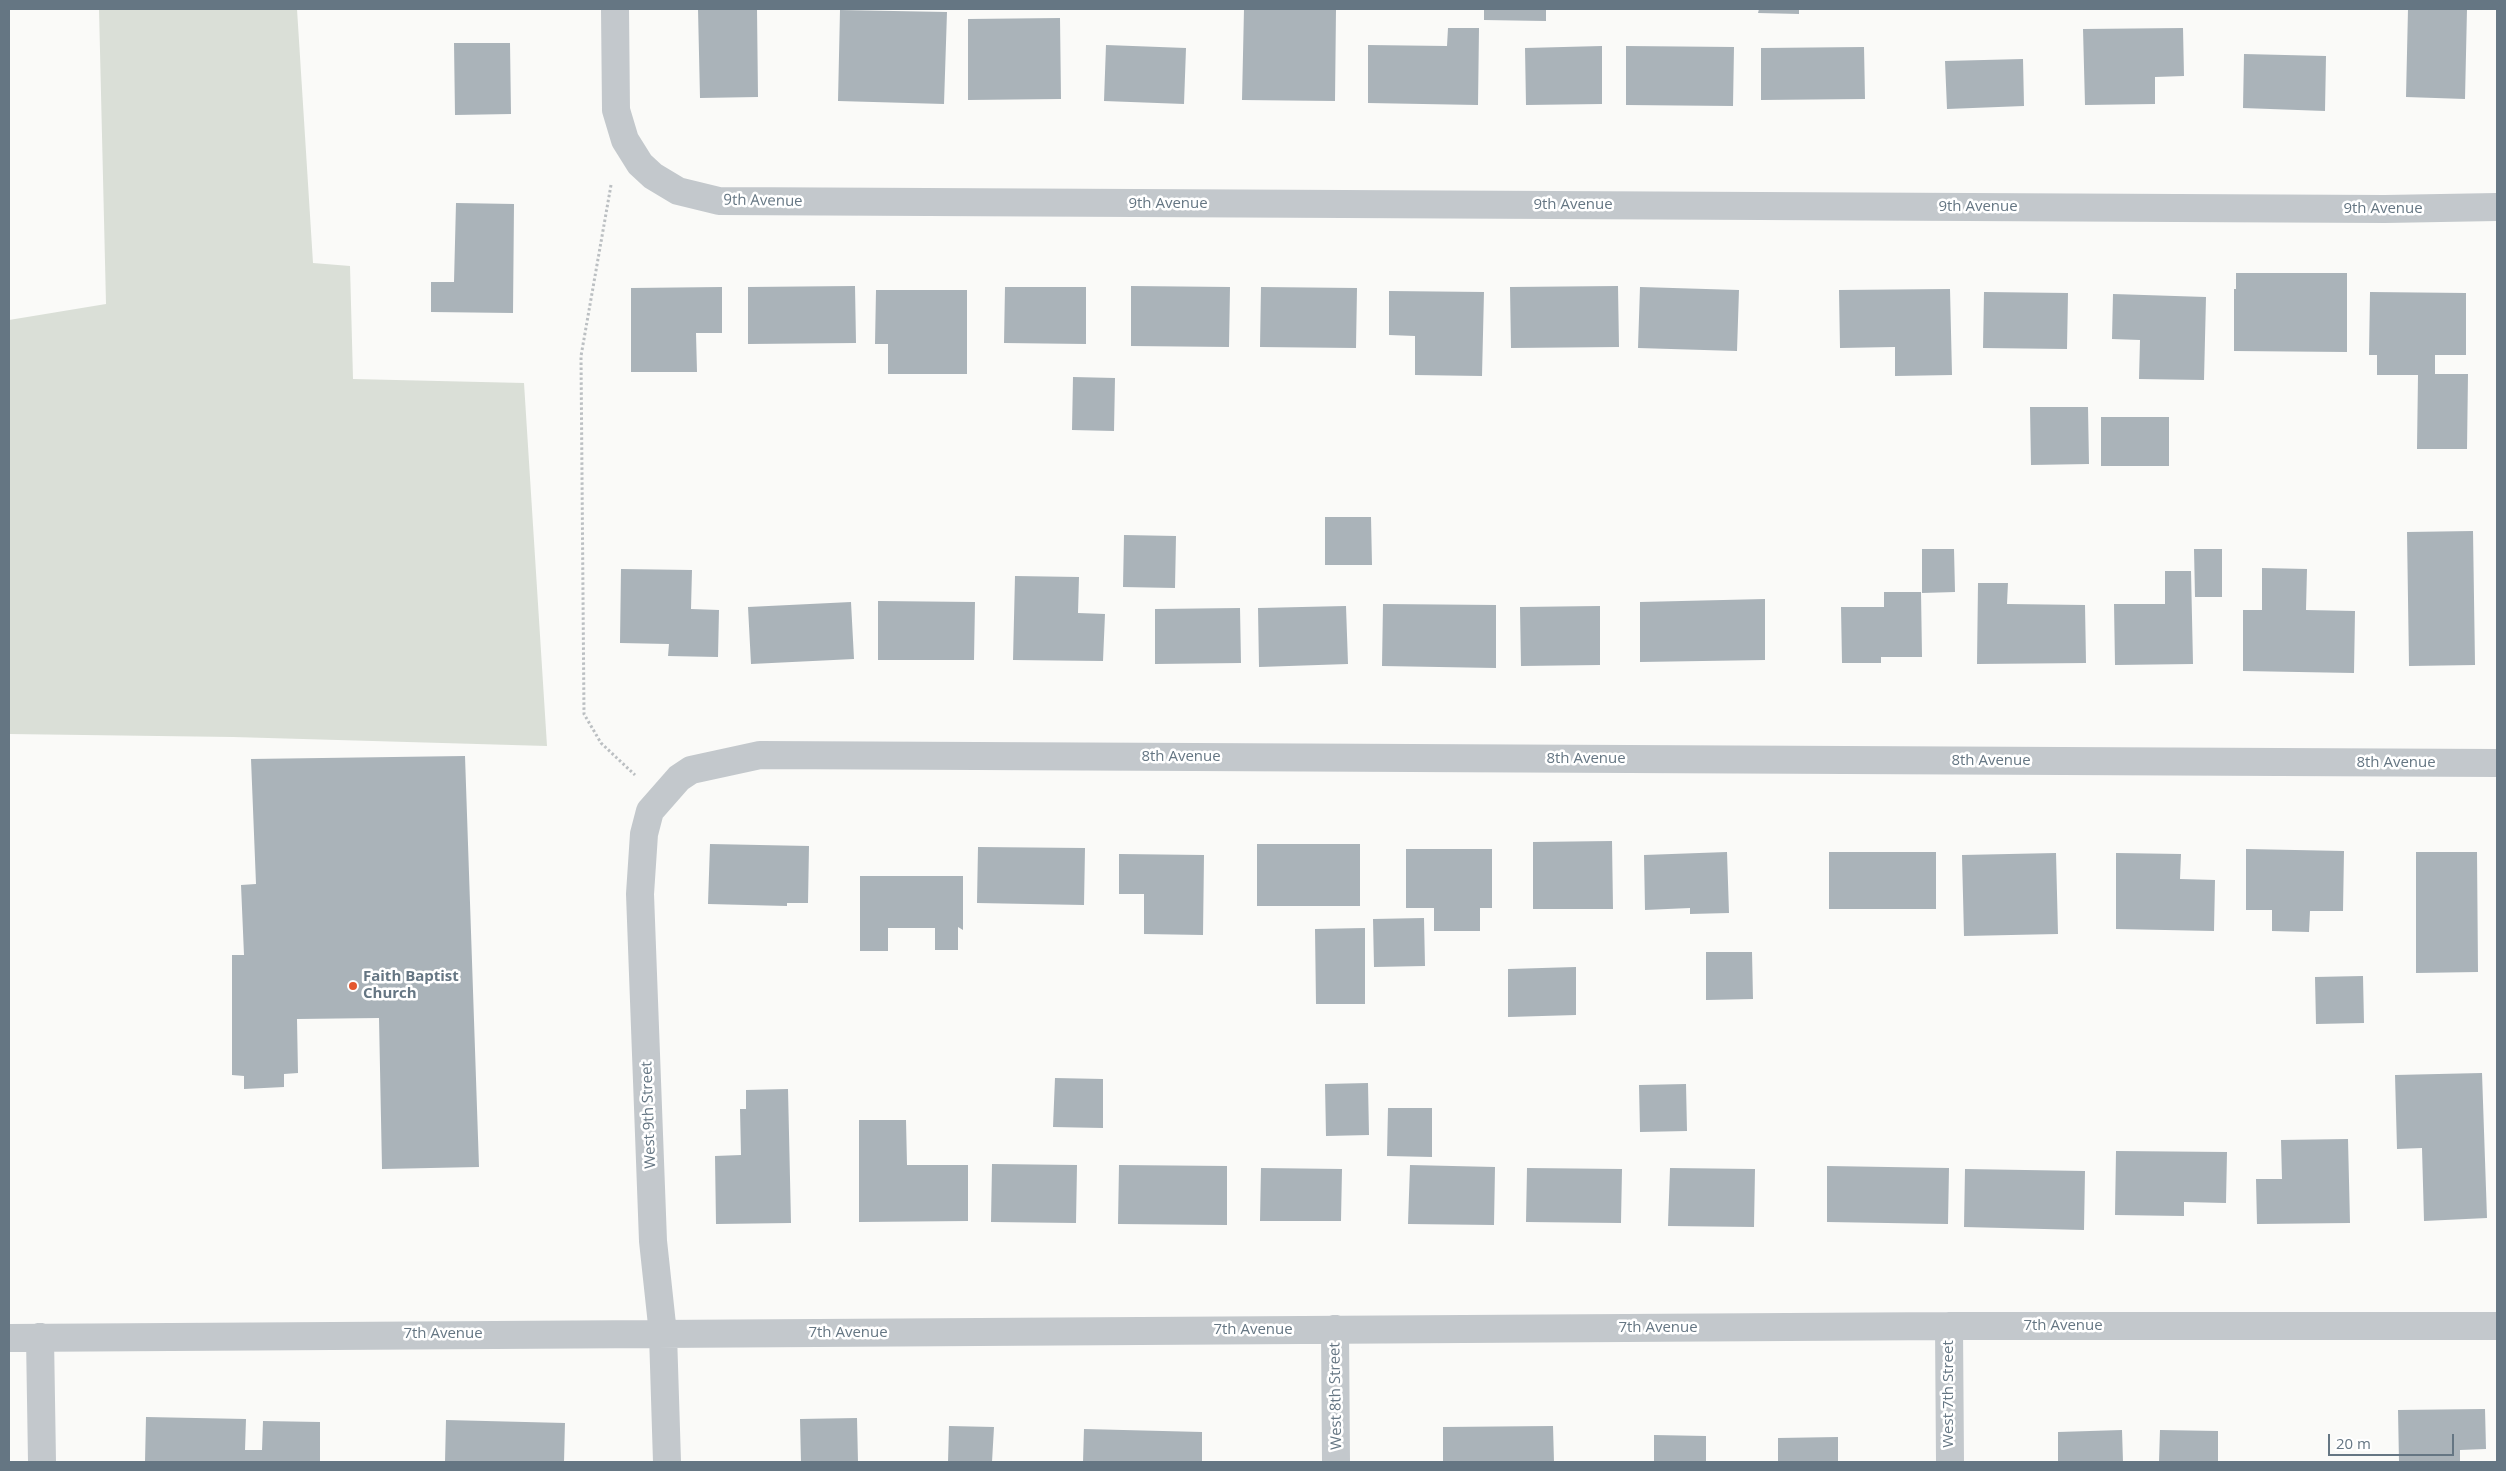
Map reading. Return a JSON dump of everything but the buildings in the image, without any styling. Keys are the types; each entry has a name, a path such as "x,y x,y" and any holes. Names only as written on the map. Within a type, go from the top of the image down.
{"street":[{"path":"615,9 616,110 624,140"},
{"name":"9th Avenue","path":"624,140 640,164 653,176 678,190 720,202 2385,209 2497,207"},
{"name":"8th Avenue","path":"679,778 691,770 760,755 2497,763"},
{"name":"West 9th Street","path":"667,1462 663,1334 653,1241 640,894 644,834 650,811 679,778"},
{"name":"7th Avenue","path":"9,1338 1949,1326 2497,1326"},
{"name":"West 7th Street","path":"1949,1326 1950,1462"},
{"name":"West 8th Street","path":"1335,1329 1336,1462"},
{"path":"40,1338 42,1462"}],"path":[{"path":"624,140 608,194 581,356 584,714 601,743 660,799"}],"shaded area":[{"path":"99,9 297,9 313,263 350,266 353,379 524,383 547,746 233,737 9,734 9,320 106,304"}],"place":[{"name":"Faith Baptist Church","path":"353,986"}]}
